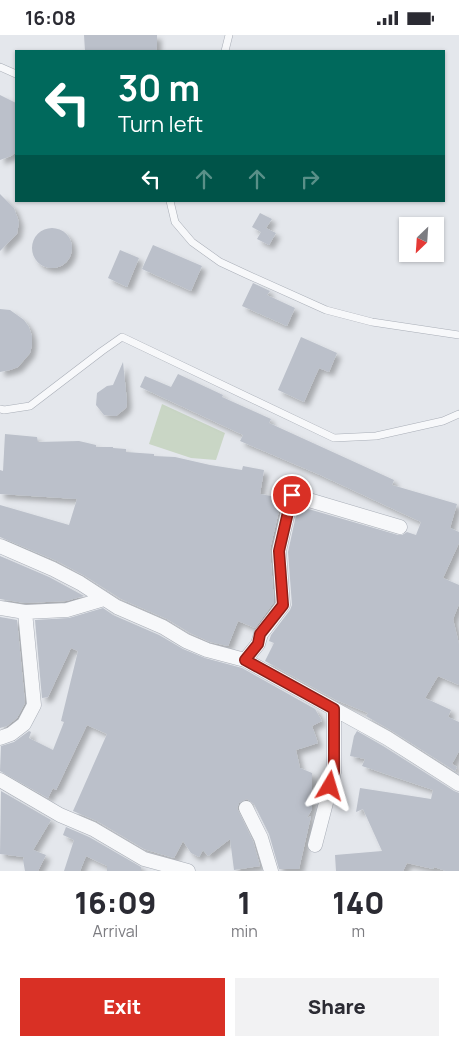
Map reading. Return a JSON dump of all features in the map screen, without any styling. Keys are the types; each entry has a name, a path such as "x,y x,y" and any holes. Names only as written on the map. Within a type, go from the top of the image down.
{"street":[{"path":"245,660 258,644 260,634 283,605 279,551 292,495 400,527"},
{"path":"0,546 53,569 80,583 117,607 163,627 186,641 245,660 388,738 459,784"},
{"path":"0,608 25,613 67,610 104,599"},
{"path":"0,738 11,734 24,724 34,705 25,613"},
{"path":"315,845 334,772 334,709"},
{"path":"0,780 60,815 93,829 144,859 188,871"},
{"path":"246,808 261,838 271,871"}],"lane":[{"path":"225,50 229,35"},
{"path":"0,67 15,74"},
{"path":"170,202 175,222 192,242 220,262 248,275 326,310 372,321 459,335"},
{"path":"0,409 30,406 122,337 334,438 376,435 443,421 459,414"}],"green space":[{"path":"162,404 225,433 216,460 191,458 149,444"}],"building":[{"path":"84,35 157,35 156,50 85,50"},
{"path":"0,95 15,102 15,153 0,160"},
{"path":"0,194 14,208 19,222 17,234 0,251"},
{"path":"260,213 272,219 266,228 276,233 269,245 257,239 261,232 252,227"},
{"path":"56,228 63,231 69,237 72,248 71,256 63,265 56,268 48,268 41,265 33,256 32,244 35,237 44,229"},
{"path":"153,245 202,266 191,291 142,269"},
{"path":"120,250 139,258 127,287 108,278"},
{"path":"253,283 270,291 267,295 295,308 287,326 242,306"},
{"path":"0,309 10,310 24,320 32,336 32,345 30,353 18,367 0,372"},
{"path":"301,337 337,353 329,372 319,368 304,402 278,390"},
{"path":"123,362 126,408 116,416 104,415 96,405 97,393 107,386 113,385"},
{"path":"178,374 223,395 222,397 271,419 269,423 394,480 392,485 457,504 450,528 459,532 459,543 443,578 459,585 459,604 453,619 459,644 459,685 438,676 425,698 451,710 448,717 459,722 459,751 452,764 457,767 455,771 366,716 368,713 336,700 265,661 274,643 269,641 271,635 292,605 288,552 298,506 398,535 407,532 416,535 421,522 320,475 240,441 243,435 140,387 145,376 171,387"},
{"path":"5,434 37,437 38,442 79,441 96,445 96,447 126,449 126,452 175,457 242,470 243,466 264,470 260,494 282,498 270,549 274,602 255,628 238,621 228,646 210,642 167,619 121,599 57,561 0,537 0,505 69,525 77,499 0,494 0,470 3,471"},
{"path":"0,556 49,577 84,596 66,601 25,603 0,599"},
{"path":"103,608 113,615 159,635 183,649 205,658 242,668 315,709 322,721 312,726 318,743 296,750 300,768 312,773 312,809 307,818 311,816 299,869 279,869 269,834 254,804 247,799 239,803 237,808 253,841 260,866 234,870 230,839 208,856 203,850 199,857 191,853 183,841 174,858 144,849 97,821 73,811 107,734 87,725 56,790 53,788 48,798 0,771 1,746 14,742 29,731 31,732 29,738 53,750 64,722 61,721 78,651 71,648 48,697 42,698 35,620 69,618"},
{"path":"0,617 17,620 25,703 17,718 7,726 0,728"},
{"path":"357,731 459,793 459,871 446,871 434,867 433,869 407,863 403,871 336,871 335,855 382,851 363,809 356,812 360,788 431,799 433,790 362,766 365,759 350,756 354,736"},
{"path":"1,791 51,820 33,850 46,855 38,871 25,871 24,857 0,854"},
{"path":"66,827 89,837 141,867 141,871 107,871 107,866 86,856 80,871 64,871 74,840 63,835"}],"route":[{"path":"292,495 279,551 283,605 260,634 258,644 245,660 334,709 332,740 334,772 330,786"}]}
